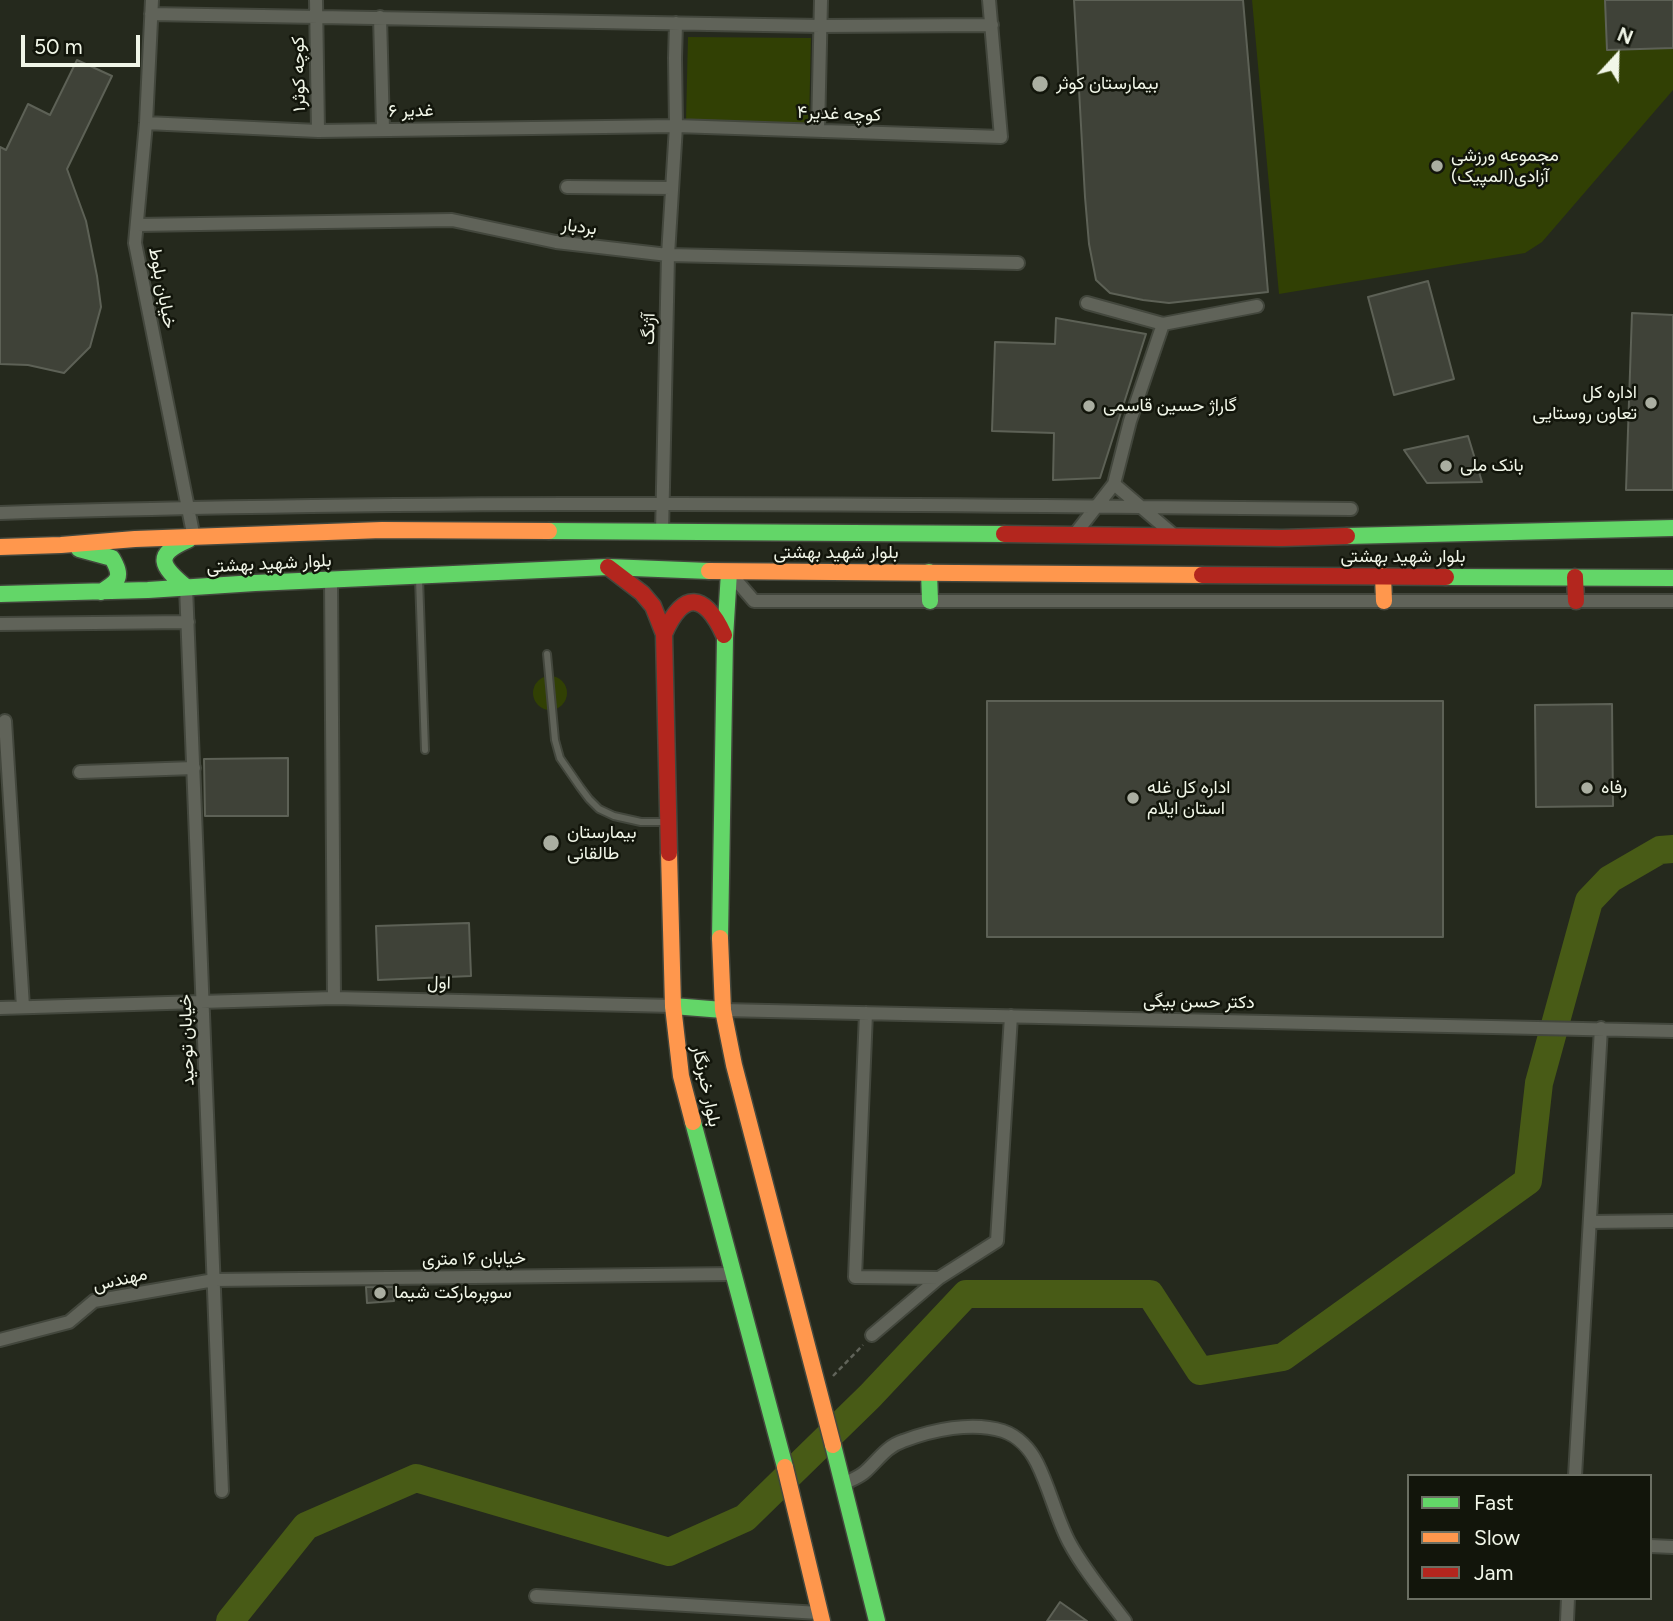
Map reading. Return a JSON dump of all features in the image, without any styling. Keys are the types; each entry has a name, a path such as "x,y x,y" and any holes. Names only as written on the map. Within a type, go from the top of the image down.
{"main road":[{"name":"بلوار شهید بهشتی","path":"0,547 382,530 1075,534 1282,538 1653,528 1673,531"},
{"path":"187,587 166,568 164,559 166,552 176,544 194,538"},
{"path":"61,545 97,552 112,558 120,570 118,578 101,592"},
{"name":"بلوار شهید بهشتی","path":"0,594 101,592 608,567 729,572 1673,578"},
{"name":"بلوار خبرنگار","path":"608,567 642,593 653,606 664,634 673,1006 681,1076 772,1414 821,1617"},
{"name":"بلوار خبرنگار","path":"729,572 725,638 719,925 723,1010 733,1065 877,1621"},
{"path":"929,572 930,601"},
{"path":"1383,576 1384,601"},
{"path":"1575,577 1576,601"},
{"path":"664,634 674,614 683,605 696,603 708,607 716,617 725,638"},
{"path":"673,1006 723,1010"}],"street":[{"name":"خیابان بلوط","path":"152,0 146,123 135,243 194,538"},
{"name":"کوچه کوثر۱","path":"316,0 318,131"},
{"path":"818,131 821,0"},
{"path":"151,14 820,26 992,25 989,0"},
{"path":"380,17 383,129"},
{"name":"آژنگ","path":"662,533 668,255 676,126 676,23"},
{"name":"کوچه غدیر۴","path":"676,126 1001,137 992,25"},
{"name":"غدیر ۶","path":"146,123 318,131 676,126"},
{"path":"567,187 672,188"},
{"name":"بردبار","path":"137,225 452,220 556,242 668,255 1018,263"},
{"path":"1087,303 1163,324 1257,306"},
{"path":"1075,534 1114,484 1130,421 1163,324"},
{"path":"1114,484 1175,536"},
{"path":"0,513 188,507 662,504 1351,509"},
{"path":"729,572 754,601 1673,601"},
{"path":"331,580 334,998"},
{"name":"خیابان توحید","path":"187,587 222,1491"},
{"path":"0,624 188,622"},
{"path":"5,721 23,1007"},
{"path":"80,772 194,768"},
{"name":"اول","path":"0,1008 334,998 673,1006"},
{"name":"دکتر حسن بیگی","path":"723,1010 1673,1031"},
{"path":"866,1013 855,1277 939,1278"},
{"path":"872,1335 939,1278 997,1241 1011,1016"},
{"path":"1575,1474 1601,1028"},
{"path":"1590,1222 1673,1221"},
{"name":"خیابان ۱۶ متری","path":"214,1280 734,1274"},
{"name":"مهندس","path":"0,1340 69,1322 94,1301 214,1280"},
{"path":"843,1484 865,1473 881,1454 900,1441 958,1428 982,1427 1004,1431 1023,1443 1036,1461 1070,1545 1125,1621"},
{"path":"1652,1546 1673,1547"},
{"path":"536,1596 821,1617"},
{"path":"1567,1621 1568,1600"}],"lane":[{"path":"419,576 425,750"},
{"path":"547,654 555,740 560,758 589,799 599,809 614,816 641,822 668,822"}],"path":[{"path":"818,1392 872,1335"}],"green space":[{"name":"مجموعه ورزشی آزادی(المپیک)","path":"1252,0 1673,0 1673,90 1542,242 1525,253 1279,294"},
{"path":"688,37 811,38 809,123 686,121"},
{"path":"550,676 562,681 567,693 562,705 550,710 538,705 533,693 538,681"}],"building":[{"path":"1074,0 1243,0 1268,292 1169,303 1110,293 1096,280 1089,244 1085,197"},
{"path":"1605,0 1673,0 1673,48 1607,50"},
{"path":"77,60 112,76 67,169 86,221 101,307 90,347 64,373 28,365 0,364 0,147 6,150 28,104 50,115"},
{"path":"1428,281 1454,379 1394,395 1368,297"},
{"name":"اداره کل تعاون روستایی","path":"1632,313 1673,315 1673,490 1626,490"},
{"name":"گاراژ حسین قاسمی","path":"1056,318 1146,334 1100,478 1053,480 1054,433 992,431 995,342 1055,344"},
{"name":"بانک ملی","path":"1468,436 1482,482 1427,483 1404,450"},
{"path":"987,701 1443,701 1443,937 987,937"},
{"path":"1612,704 1613,806 1536,807 1535,705"},
{"path":"288,758 288,816 205,816 204,759"},
{"path":"469,923 471,976 378,980 376,926"},
{"name":"سوپرمارکت شیما","path":"366,1287 393,1287 394,1301 367,1303"},
{"path":"1060,1602 1087,1621 1047,1621"}],"waterway":[{"path":"230,1621 306,1526 416,1478 669,1552 745,1518 870,1396 966,1294 1150,1294 1200,1371 1283,1357 1528,1181 1539,1083 1589,901 1610,879 1660,850 1673,849"}],"traffic: fast":[{"path":"1347,536 1673,528"},
{"path":"549,531 1004,534"},
{"path":"186,587 171,573 164,561 169,551 188,540"},
{"path":"79,549 112,558 117,578 101,592"},
{"path":"0,594 148,590 608,567 709,571"},
{"path":"720,938 725,638 729,572"},
{"path":"929,572 930,601"},
{"path":"1446,577 1673,578"},
{"path":"673,1006 723,1010"},
{"path":"693,1122 785,1467"},
{"path":"833,1445 877,1621"}],"traffic: slow":[{"path":"0,547 382,530 549,531"},
{"path":"709,571 1202,575"},
{"path":"1383,576 1384,601"},
{"path":"669,853 673,1006 681,1076 693,1122"},
{"path":"720,938 723,1010 734,1065 833,1445"},
{"path":"785,1467 822,1621"}],"traffic: jam":[{"path":"1004,534 1282,538 1347,536"},
{"path":"608,567 642,593 653,606 664,634 669,853"},
{"path":"1202,575 1446,577"},
{"path":"1575,577 1576,601"},
{"path":"664,634 679,610 694,602 709,611 724,635"}],"place":[{"name":"بیمارستان کوثر","path":"1040,84"},
{"name":"مجموعه ورزشی آزادی(المپیک)","path":"1437,166"},
{"name":"اداره کل تعاون روستایی","path":"1651,403"},
{"name":"گاراژ حسین قاسمی","path":"1089,406"},
{"name":"بانک ملی","path":"1446,466"},
{"name":"رفاه","path":"1587,788"},
{"name":"اداره کل غله استان ایلام","path":"1133,798"},
{"name":"بیمارستان طالقانی","path":"551,843"},
{"name":"سوپرمارکت شیما","path":"380,1293"}]}
